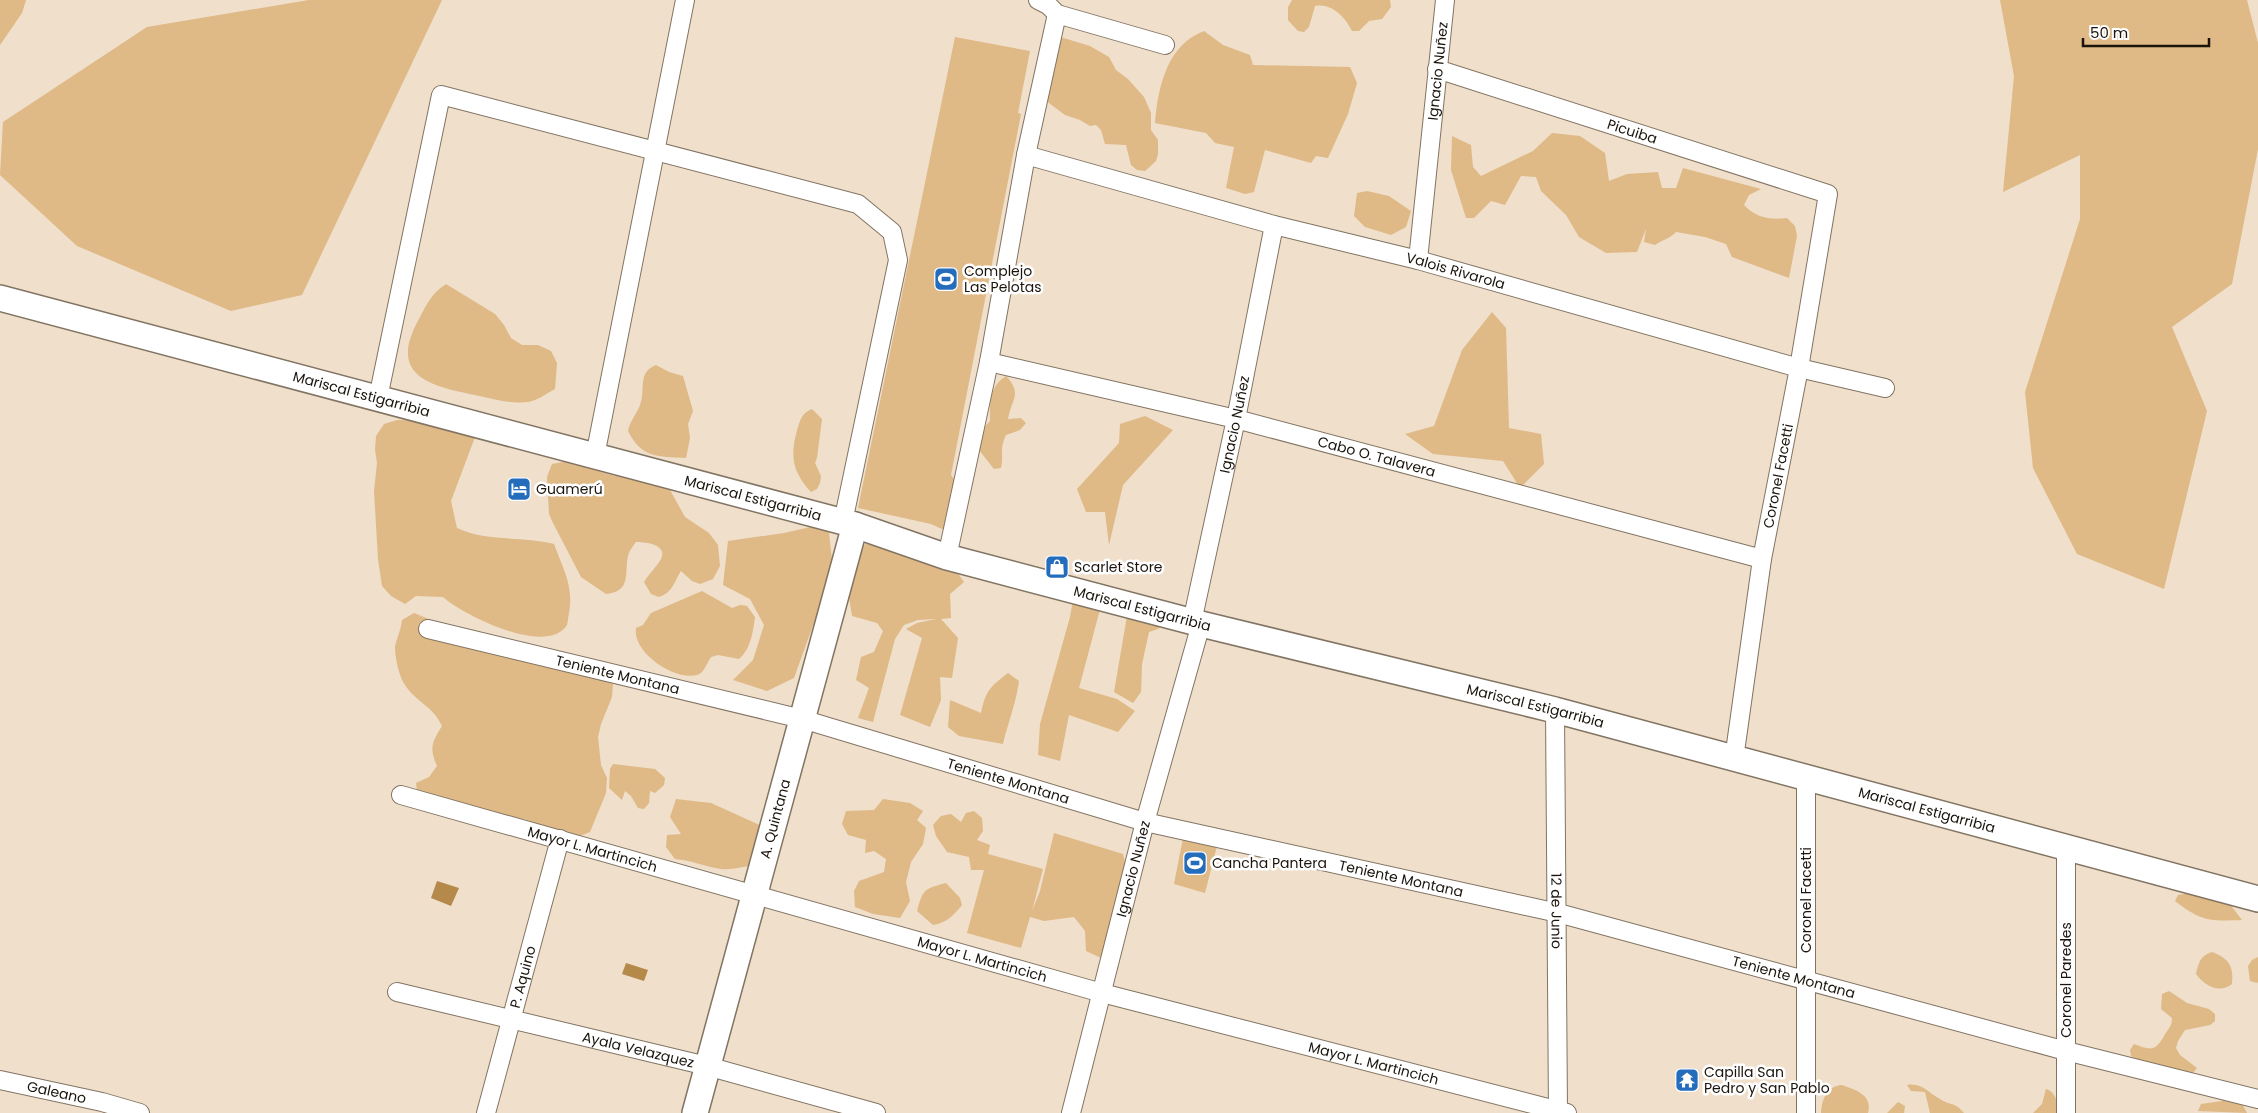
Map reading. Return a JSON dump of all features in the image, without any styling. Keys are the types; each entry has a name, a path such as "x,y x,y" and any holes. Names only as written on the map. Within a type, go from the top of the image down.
{"street":[{"path":"595,456 685,0"},
{"path":"1038,0 1048,5 1058,14 1165,45"},
{"name":"Ignacio Nuñez","path":"1418,260 1445,0"},
{"path":"947,557 988,362 1026,155 1058,14"},
{"name":"Picuiba","path":"1437,69 1828,194"},
{"path":"378,398 441,94 858,204 892,232 898,260 849,523"},
{"name":"Valois Rivarola","path":"1026,155 1274,225 1418,260 1799,368 1885,388"},
{"name":"Coronel Facetti","path":"1734,759 1762,559 1799,368 1828,194"},
{"name":"Ignacio Nuñez","path":"1071,1113 1196,623 1274,225"},
{"name":"Mariscal Estigarribia","path":"0,298 849,523 947,557 1196,623 1555,710 2258,899"},
{"name":"Cabo O. Talavera","path":"988,362 1236,419 1762,559"},
{"name":"A. Quintana","path":"694,1113 802,719 849,523"},
{"name":"Teniente Montana","path":"428,629 802,719 1145,822 1558,913 1806,982 2066,1051 2258,1099"},
{"name":"12 de Junio","path":"1555,710 1561,1112"},
{"name":"Coronel Facetti","path":"1806,778 1806,1113"},
{"name":"Mayor L. Martincich","path":"401,794 1102,993 1561,1112"},
{"name":"P. Aquino","path":"486,1113 560,839"},
{"name":"Coronel Paredes","path":"2066,847 2066,1113"},
{"name":"Ayala Velazquez","path":"397,992 707,1066 876,1113"},
{"name":"Galeano","path":"0,1080 101,1108 140,1113"}],"shaded area":[{"path":"0,0 26,0 22,13 0,45"},
{"path":"309,0 442,0 302,295 231,311 77,246 0,175 3,122 147,27"},
{"path":"1292,0 1390,0 1391,7 1382,19 1369,21 1359,31 1352,31 1337,12 1327,7 1315,6 1309,27 1304,32 1298,31 1288,20 1288,7"},
{"path":"2000,0 2247,0 2258,43 2258,149 2232,284 2172,327 2207,411 2164,589 2077,554 2033,468 2025,392 2080,219 2080,155 2003,192 2014,76"},
{"path":"1204,31 1223,45 1250,55 1253,65 1350,67 1357,83 1348,114 1328,158 1316,156 1311,163 1265,150 1254,192 1245,194 1226,188 1234,147 1215,143 1206,133 1155,123 1162,82 1173,57 1191,37"},
{"path":"1057,36 1090,46 1109,57 1116,70 1128,79 1144,97 1151,113 1151,130 1158,140 1156,161 1145,171 1137,170 1131,165 1126,145 1105,144 1101,130 1096,125 1090,126 1065,115 1041,97 1040,47"},
{"name":"Complejo Las Pelotas","path":"955,37 1030,51 1018,113 1021,114 951,475 960,487 949,528 942,529 931,524 858,508"},
{"path":"1552,133 1580,136 1605,153 1609,181 1627,174 1658,172 1662,188 1676,188 1683,168 1761,189 1749,195 1744,205 1753,213 1764,217 1775,219 1787,218 1795,226 1797,236 1789,278 1732,257 1726,244 1705,237 1676,232 1655,245 1644,242 1646,229 1637,252 1606,253 1579,237 1566,215 1541,191 1536,177 1521,176 1505,205 1491,201 1474,218 1466,218 1451,170 1452,136 1471,145 1473,167 1481,176 1533,151"},
{"path":"1367,191 1389,196 1411,211 1406,227 1391,235 1365,227 1354,216 1357,193"},
{"path":"446,284 495,314 511,338 522,345 538,345 551,351 557,363 555,389 531,401 508,402 443,387 429,382 418,375 411,366 408,354 410,338 430,300"},
{"path":"1492,312 1506,328 1509,428 1541,434 1544,464 1520,488 1503,461 1433,454 1405,434 1434,426 1462,350"},
{"path":"656,365 669,372 683,376 693,411 688,424 690,438 686,458 659,456 645,451 633,440 628,431 641,402 644,376 650,368"},
{"path":"1006,376 1011,382 1015,393 1008,419 1021,418 1026,423 1020,430 1006,435 1003,444 1001,468 994,469 979,450 976,436 990,421 993,390 1000,380"},
{"path":"812,409 822,419 815,463 821,476 820,483 817,489 811,492 799,476 793,454 795,437 800,421 804,414"},
{"path":"1145,416 1173,430 1123,485 1109,545 1105,512 1086,512 1077,489 1119,443 1120,424"},
{"path":"397,420 456,421 469,424 475,437 451,501 457,528 492,537 554,544 567,578 570,594 567,625 557,634 542,637 505,630 468,613 443,597 416,596 405,604 391,596 382,586 378,559 374,491 377,463 375,450 376,436 384,424"},
{"path":"574,460 615,476 645,477 670,490 685,517 709,533 718,545 720,566 713,579 700,584 692,581 681,571 673,586 664,595 659,597 651,594 644,582 661,559 661,550 654,545 636,542 629,554 625,581 620,589 606,594 581,577 549,514 547,477 552,464"},
{"path":"828,523 833,570 794,678 767,691 733,680 753,660 764,625 750,599 723,585 728,541 784,533"},
{"path":"871,539 954,568 964,582 950,594 951,618 941,619 958,638 952,678 940,677 941,700 930,727 900,715 922,638 906,629 917,623 936,619 918,620 904,625 895,639 873,722 858,718 869,688 856,680 861,657 874,652 883,631 877,623 852,616 847,585 851,558"},
{"path":"702,591 732,608 740,605 747,606 755,617 751,640 739,659 718,655 711,657 703,670 697,675 677,674 656,663 647,655 637,637 636,628 643,625 651,613"},
{"path":"1074,595 1102,602 1079,688 1117,699 1135,711 1118,732 1069,715 1060,761 1038,755 1040,724 1070,617"},
{"path":"1128,610 1168,620 1158,629 1149,632 1142,664 1141,692 1133,703 1114,692"},
{"path":"414,613 441,624 604,672 613,684 612,697 598,737 601,765 607,778 606,793 590,832 577,837 537,825 525,819 483,814 417,790 416,783 429,777 437,766 432,750 436,736 442,726 434,714 409,691 398,667 395,647 402,620"},
{"path":"1008,673 1019,681 1003,744 959,736 948,727 950,700 981,713 990,690"},
{"path":"613,764 655,769 665,778 664,785 655,793 650,791 649,803 644,809 638,808 631,796 625,791 622,800 609,788 610,769"},
{"path":"676,799 711,803 766,828 756,864 734,869 721,869 675,859 666,847 667,835 681,834 670,817"},
{"path":"883,799 910,803 923,811 917,820 926,828 923,844 911,862 906,882 910,901 900,918 873,914 855,907 854,891 859,881 884,872 886,859 874,851 865,853 866,840 848,835 842,824 846,811 874,810"},
{"path":"974,811 982,818 983,831 977,840 990,845 988,854 1043,869 1032,911 1040,891 1054,833 1123,854 1128,875 1114,944 1101,958 1086,951 1085,931 1074,917 1044,921 1030,917 1021,948 967,933 984,870 971,870 969,857 947,852 936,836 933,825 941,816 951,814 961,822 966,813"},
{"name":"Cancha Pantera","path":"1184,833 1218,842 1205,893 1174,884"},
{"path":"437,881 459,888 451,906 431,898"},
{"path":"946,883 960,898 962,905 942,923 933,925 917,911 919,904 926,891"},
{"path":"2191,893 2237,894 2232,907 2242,920 2207,919 2192,913 2175,901 2178,895"},
{"path":"2212,952 2223,957 2231,968 2232,984 2227,987 2212,987 2196,974 2201,960 2205,955"},
{"path":"2258,957 2257,983 2250,981 2248,966 2252,960"},
{"path":"626,963 648,970 644,981 622,974"},
{"path":"2169,991 2187,1003 2209,1009 2215,1014 2215,1021 2210,1025 2185,1030 2178,1041 2176,1048 2180,1055 2197,1068 2188,1079 2159,1064 2144,1063 2131,1056 2130,1050 2134,1044 2144,1048 2155,1047 2170,1028 2172,1018 2161,1009 2162,994"},
{"path":"1842,1085 1858,1091 1866,1098 1869,1107 1868,1113 1821,1113 1826,1094 1833,1088"},
{"path":"1907,1085 1917,1085 1943,1101 1955,1105 1964,1113 1930,1113 1925,1092 1911,1091"},
{"path":"2046,1089 2052,1092 2056,1099 2056,1113 2033,1113 2042,1104"},
{"path":"2226,1095 2241,1102 2247,1113 2198,1111 2201,1104 2222,1101"},
{"path":"1898,1102 1905,1106 1904,1113 1887,1113"}],"place":[{"name":"Complejo Las Pelotas","path":"946,279"},
{"name":"Guamerú","path":"519,489"},
{"name":"Scarlet Store","path":"1057,567"},
{"name":"Cancha Pantera","path":"1195,863"},
{"name":"Capilla San Pedro y San Pablo","path":"1687,1080"}]}
